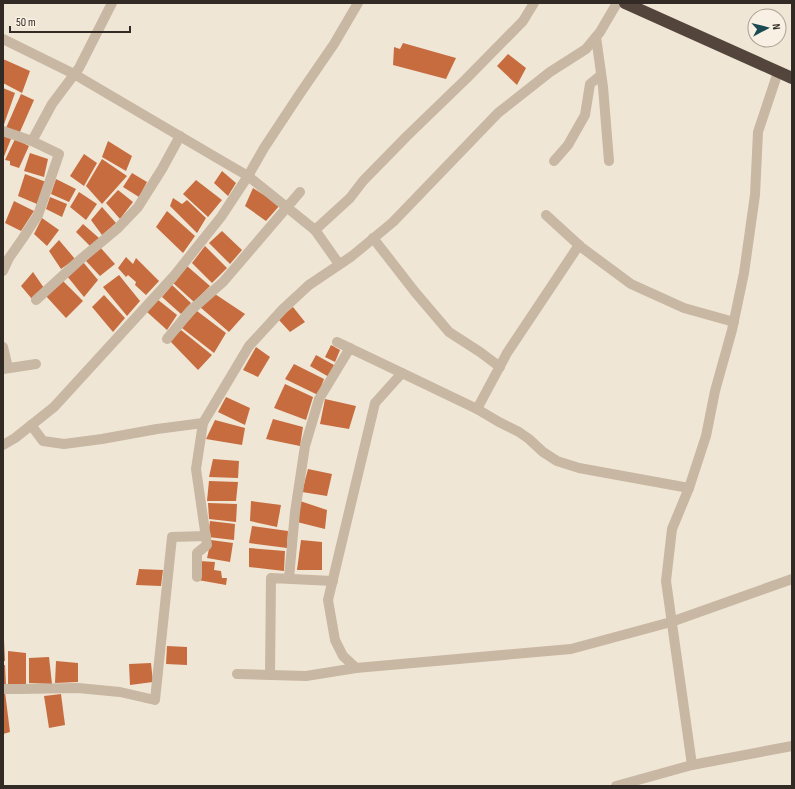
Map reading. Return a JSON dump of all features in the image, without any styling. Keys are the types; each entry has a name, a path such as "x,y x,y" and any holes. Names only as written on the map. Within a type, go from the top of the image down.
{"highway":[{"path":"625,3 792,78"}],"street":[{"path":"32,141 52,104 79,68 112,3"},
{"path":"3,445 15,438 54,407 172,277 221,217 298,95 334,44 358,3"},
{"path":"315,230 350,198 363,181 523,21 534,3"},
{"path":"197,577 197,553 207,545 196,468 203,423 250,346 283,309 309,285 352,256 393,222 498,113 550,72 586,49 600,32 617,3"},
{"path":"596,37 609,161"},
{"path":"3,39 74,74 248,176 315,230 339,264"},
{"path":"692,765 666,581 672,529 689,488 706,436 715,391 734,322 744,273 755,195 758,132 778,72"},
{"path":"554,161 568,145 585,115 590,84 601,75"},
{"path":"3,131 32,141 59,154 38,215 6,256 3,271"},
{"path":"36,300 116,229 138,207 162,169 180,136"},
{"path":"167,339 190,311 223,282 300,192"},
{"path":"546,215 579,245 631,284 684,308 734,322"},
{"path":"373,238 415,292 449,332 500,367"},
{"path":"477,409 507,353 579,245"},
{"path":"337,342 477,409 519,432 543,452 557,461 587,470 689,488"},
{"path":"3,347 6,368 36,364"},
{"path":"289,578 295,512 305,446 319,399 350,348"},
{"path":"356,668 343,656 335,640 328,600 375,402 402,373"},
{"path":"31,425 43,440 64,444 102,439 157,428 203,423"},
{"path":"3,689 19,690 78,688 120,692 154,700 172,537 206,536"},
{"path":"270,675 271,578 333,581"},
{"path":"237,674 306,676 356,668 571,649 671,622 792,579"},
{"path":"616,786 692,765 792,746"}],"building":[{"path":"403,43 456,58 446,79 393,65 394,47 400,49"},
{"path":"508,54 526,68 517,85 497,66"},
{"path":"3,59 30,71 22,93 3,83"},
{"path":"3,88 15,93 3,127"},
{"path":"21,94 34,100 19,134 6,128"},
{"path":"3,136 11,139 3,159"},
{"path":"15,139 29,146 19,168 10,165 10,161 5,160"},
{"path":"108,141 132,156 126,171 102,157"},
{"path":"30,153 48,159 44,177 24,171"},
{"path":"84,154 97,163 84,186 70,176"},
{"path":"102,159 127,176 102,204 86,186"},
{"path":"222,171 236,183 228,196 214,183"},
{"path":"132,173 147,182 139,197 123,187"},
{"path":"25,174 46,182 37,204 18,196"},
{"path":"56,179 76,189 69,202 51,194"},
{"path":"196,180 222,200 208,217 183,194"},
{"path":"253,188 280,205 266,221 245,206"},
{"path":"118,190 133,202 120,219 106,203"},
{"path":"79,192 97,204 86,220 70,207"},
{"path":"50,197 67,204 62,217 46,209"},
{"path":"173,198 182,204 187,200 206,218 197,233 170,206"},
{"path":"14,201 34,211 21,231 5,223"},
{"path":"102,207 116,223 102,235 91,220"},
{"path":"167,211 195,236 183,253 156,227"},
{"path":"42,218 59,230 47,246 34,234"},
{"path":"83,224 99,238 91,247 76,232"},
{"path":"222,231 242,250 230,264 209,243"},
{"path":"59,240 75,259 61,269 49,251"},
{"path":"205,246 227,268 212,283 192,263"},
{"path":"100,247 115,264 100,276 86,261"},
{"path":"126,257 133,264 136,258 159,281 146,295 135,285 136,282 128,275 126,277 118,268"},
{"path":"83,262 98,280 84,297 67,276"},
{"path":"187,266 210,286 194,302 172,282"},
{"path":"33,272 44,288 32,299 21,286"},
{"path":"119,275 140,301 127,316 103,287"},
{"path":"62,280 83,301 66,318 45,295"},
{"path":"172,285 191,303 181,314 162,297"},
{"path":"215,294 245,314 229,332 200,307"},
{"path":"104,295 125,318 113,332 92,307"},
{"path":"157,299 177,315 167,330 147,312"},
{"path":"293,307 305,322 290,332 278,319"},
{"path":"197,311 226,333 214,353 182,328"},
{"path":"181,330 212,355 198,370 170,341"},
{"path":"331,345 340,350 335,362 325,357"},
{"path":"256,347 270,357 258,377 243,370"},
{"path":"316,355 334,365 329,377 310,366"},
{"path":"294,364 324,379 318,395 285,379"},
{"path":"285,384 313,397 306,420 274,408"},
{"path":"226,397 250,408 245,425 218,412"},
{"path":"325,399 356,406 349,429 320,424"},
{"path":"273,419 303,427 300,446 266,439"},
{"path":"215,420 245,428 242,445 206,439"},
{"path":"213,459 239,461 238,478 209,477"},
{"path":"308,469 332,474 327,496 302,492"},
{"path":"209,481 238,482 236,501 207,501"},
{"path":"251,501 281,505 277,527 250,521"},
{"path":"300,501 327,510 325,529 297,522"},
{"path":"208,503 237,504 236,522 209,519"},
{"path":"210,521 235,524 234,540 208,537"},
{"path":"252,526 288,531 287,548 249,543"},
{"path":"211,540 233,543 230,562 207,558"},
{"path":"301,540 322,542 322,570 297,570"},
{"path":"249,548 285,551 284,571 249,567"},
{"path":"199,561 215,562 214,570 221,571 222,578 227,578 226,585 198,580"},
{"path":"139,569 163,570 161,586 136,585"},
{"path":"4,640 5,661 3,661"},
{"path":"167,646 187,647 187,665 166,664"},
{"path":"8,651 26,653 26,685 8,686"},
{"path":"49,657 52,684 29,683 29,658"},
{"path":"56,661 78,663 78,682 55,683"},
{"path":"151,663 153,682 130,685 129,664"},
{"path":"3,665 5,665 6,686 3,686"},
{"path":"3,692 5,692 10,732 3,734"},
{"path":"61,694 65,725 49,728 44,696"}]}
